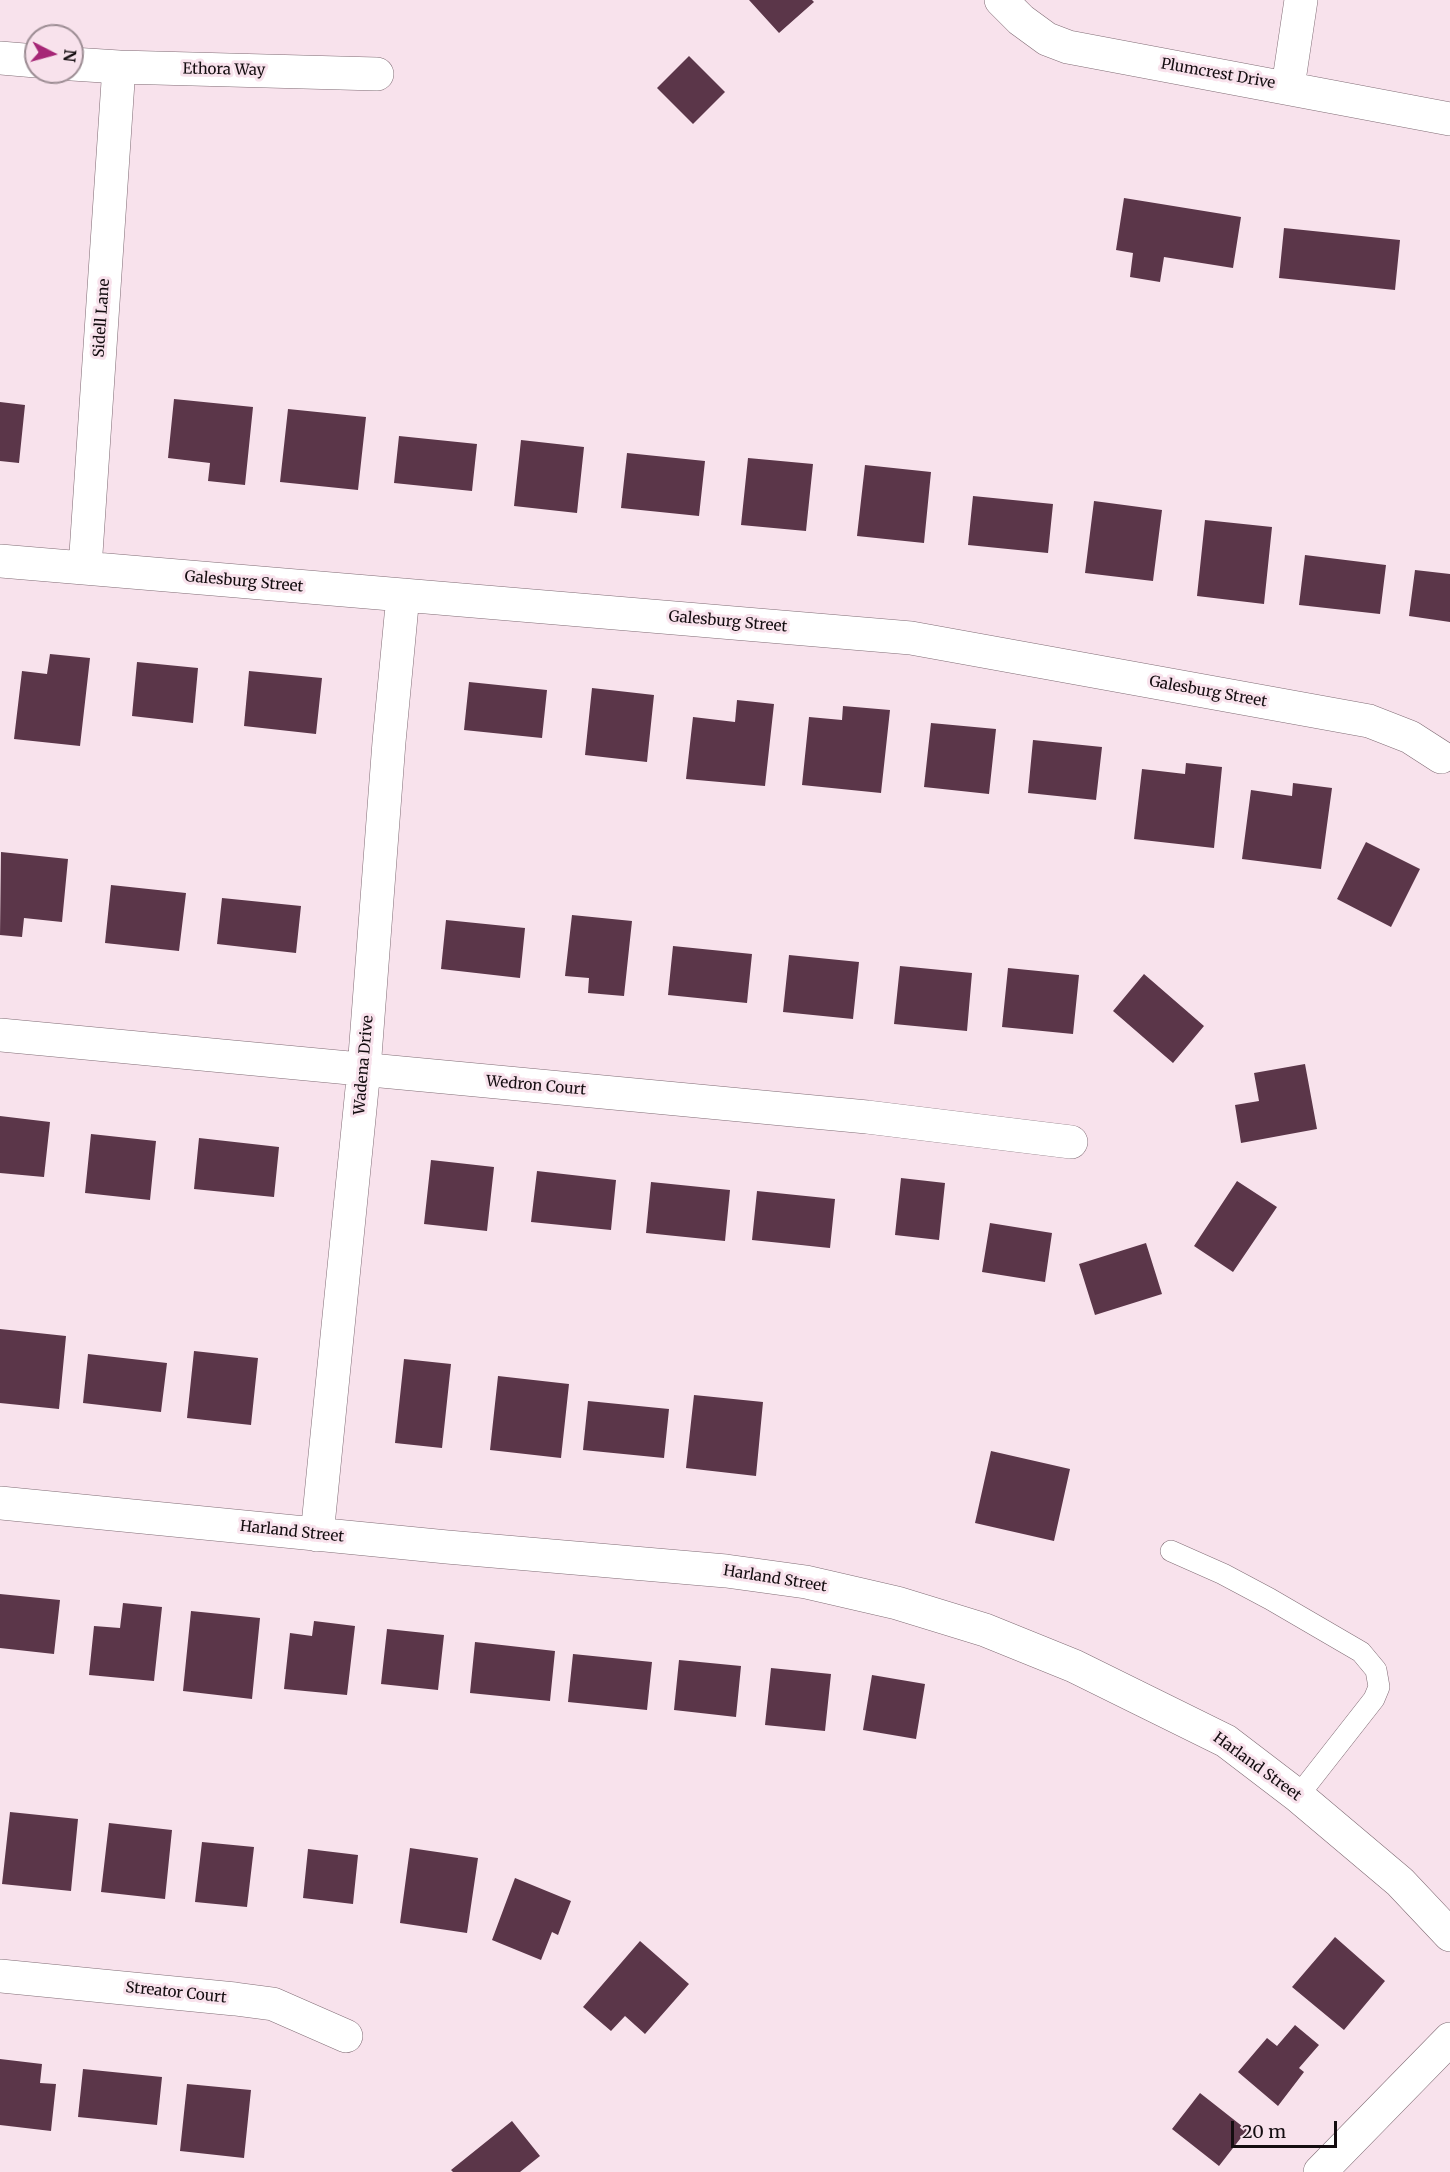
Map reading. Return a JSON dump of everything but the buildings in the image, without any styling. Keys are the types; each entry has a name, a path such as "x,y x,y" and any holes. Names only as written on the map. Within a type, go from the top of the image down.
{"street":[{"name":"Plumcrest Drive","path":"1001,0 1030,27 1047,39 1068,47 1450,119"},
{"path":"1288,87 1301,0"},
{"path":"0,58 24,60"},
{"name":"Ethora Way","path":"84,65 377,74"},
{"name":"Sidell Lane","path":"85,568 119,67"},
{"name":"Galesburg Street","path":"0,561 911,638 1369,721 1410,737 1441,757"},
{"name":"Wadena Drive","path":"317,1535 364,1069 389,742 403,595"},
{"name":"Wedron Court","path":"0,1035 867,1117 1071,1142"},
{"name":"Harland Street","path":"0,1503 317,1535 726,1571 806,1582 897,1603 985,1630 1074,1666 1226,1740 1298,1796 1400,1882 1450,1935"},
{"name":"Streator Court","path":"0,1976 273,2004 346,2036"},
{"path":"1320,2172 1450,2039"}],"lane":[{"path":"1170,1551 1223,1574 1280,1605 1361,1652 1376,1670 1379,1688 1374,1699 1298,1796"}]}
